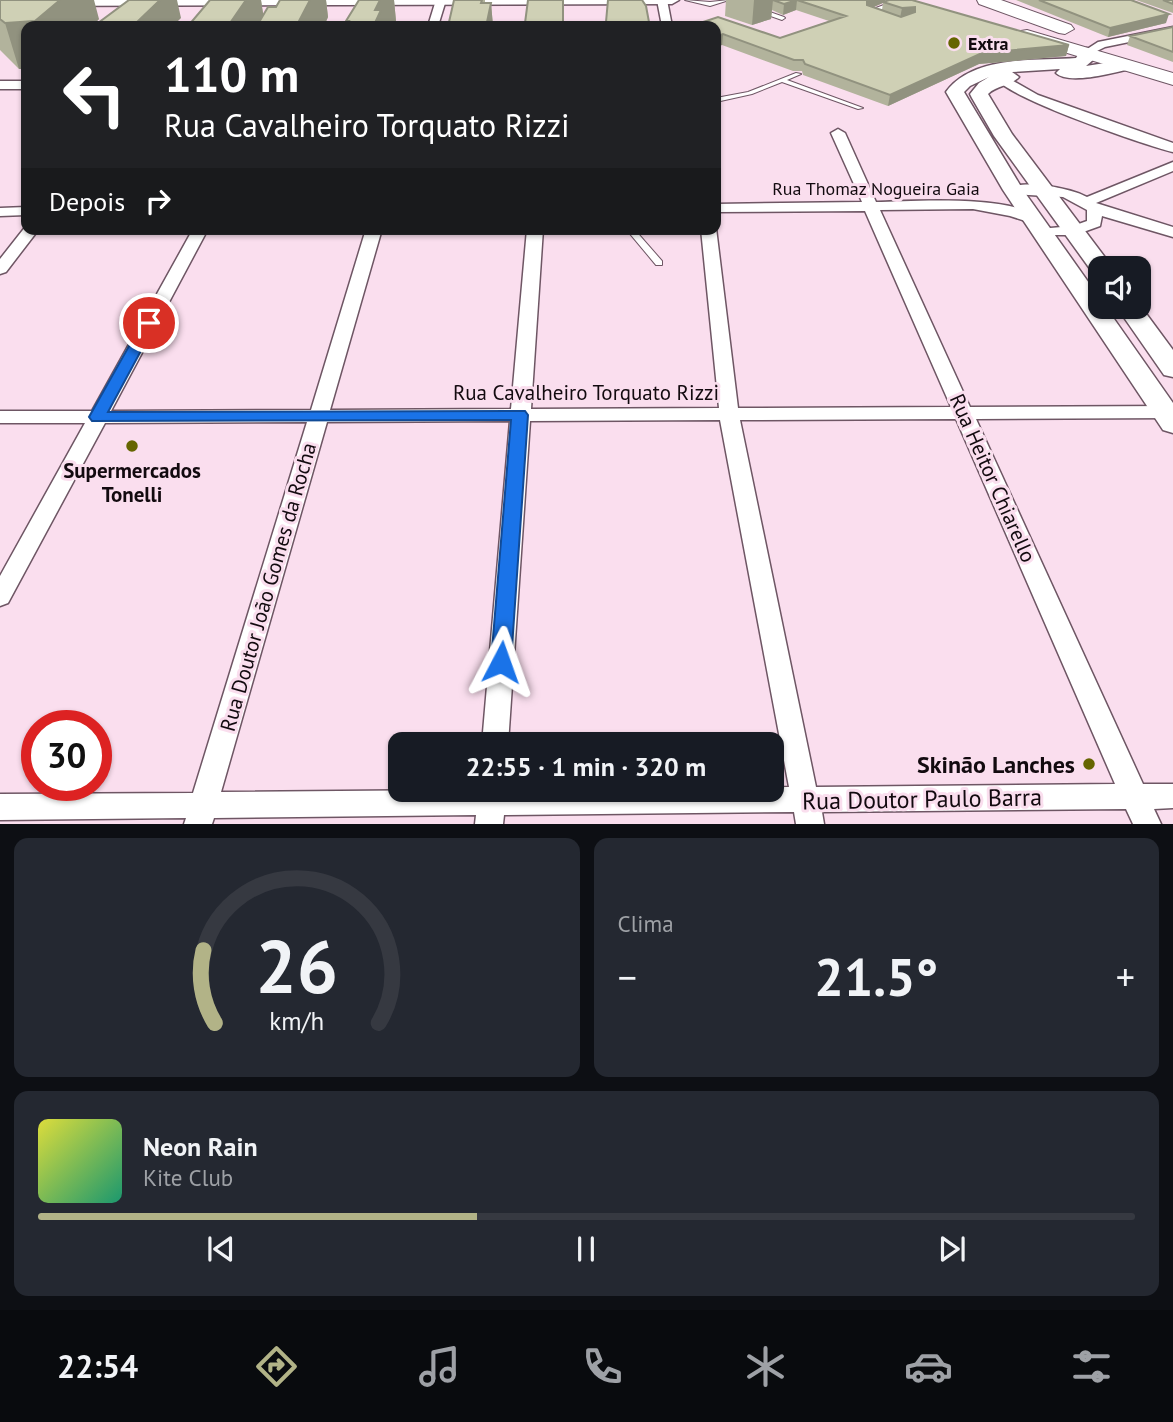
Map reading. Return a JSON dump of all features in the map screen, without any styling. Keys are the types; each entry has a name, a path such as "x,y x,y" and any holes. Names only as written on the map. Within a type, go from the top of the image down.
{"main road":[{"path":"992,1 1021,12 1124,65 1173,79"},
{"path":"1021,12 1025,17 1021,21 1000,26 1173,69"}],"street":[{"path":"0,2 64,1 211,6 673,0"},
{"path":"435,21 441,1"},
{"path":"662,1 666,21"},
{"path":"1001,87 1080,63 1094,49 1173,30"},
{"path":"1001,87 1124,65"},
{"path":"1170,416 1013,190 955,92 959,84 985,71 1001,87 1173,148"},
{"path":"0,85 21,85"},
{"path":"0,99 21,85"},
{"path":"1001,87 1004,136 1046,190 1088,216 1132,222 1173,232"},
{"name":"Rua Heitor Chiarello","path":"838,133 1147,824"},
{"path":"980,136 1004,136"},
{"path":"1040,226 1088,216 1173,166"},
{"path":"1013,190 1067,193 1088,216 1098,256"},
{"name":"Rua Thomaz Nogueira Gaia","path":"721,208 973,205 1013,212 1040,226"},
{"path":"0,212 21,211"},
{"path":"0,269 27,235"},
{"path":"0,597 198,235"},
{"name":"Rua Doutor João Gomes da Rocha","path":"201,814 372,235"},
{"path":"496,732 535,235"},
{"path":"710,235 729,415 808,812"},
{"path":"1137,319 1173,369"},
{"name":"Rua Cavalheiro Torquato Rizzi","path":"0,417 965,414 1170,416"},
{"name":"Rua Doutor Paulo Barra","path":"0,807 201,814 490,806 808,812 1173,796"}],"lane":[{"path":"688,0 710,4 727,0 738,4"},
{"path":"884,18 869,13 909,1"},
{"path":"749,7 782,18"},
{"path":"721,99 750,93 798,74"},
{"path":"781,80 860,108"},
{"path":"635,235 659,263"}],"building":[{"path":"0,0 60,0 35,21 5,23 0,19"},
{"path":"129,0 160,0 138,21 101,21"},
{"path":"210,0 246,0 231,21 192,21"},
{"path":"280,0 310,0 299,21 260,21 268,7 276,7"},
{"path":"359,0 380,0 375,10 381,10 376,21 346,21"},
{"path":"454,0 482,0 481,3 491,3 487,21 449,21"},
{"path":"528,0 563,0 563,21 525,21"},
{"path":"608,0 642,0 649,21 606,21"},
{"path":"773,0 797,0 784,4"},
{"path":"797,0 867,0 867,5 901,17 915,12 915,7 902,8 883,2 912,0 1069,45 982,53 890,95 805,64 803,60 794,60 721,35 721,21 706,21 718,17 780,38 846,16"},
{"path":"1039,0 1131,0 1169,14 1110,28"},
{"path":"1173,27 1173,52 1130,36"}],"place":[{"name":"Extra","path":"954,43"},
{"name":"Supermercados Tonelli","path":"132,446"},
{"name":"Skinão Lanches","path":"1089,764"}],"route":[{"path":"149,323 97,417 520,415 501,662"}]}
